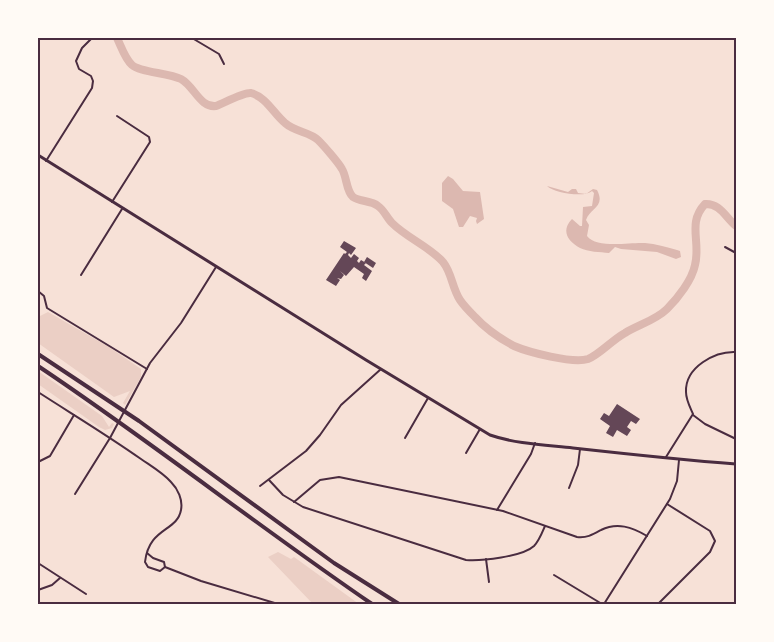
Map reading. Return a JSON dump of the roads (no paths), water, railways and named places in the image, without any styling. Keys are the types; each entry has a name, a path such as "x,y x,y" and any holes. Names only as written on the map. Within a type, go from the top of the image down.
{"highway":[{"path":"38,354 139,421 334,563 399,604"},
{"path":"38,366 105,410 329,575 372,604"}],"main road":[{"path":"38,155 480,429 503,439 535,444 665,459 736,464"}],"street":[{"path":"46,161 92,88 93,81 91,76 79,68 76,61 82,48 92,38"},
{"path":"192,38 218,54 224,64"},
{"path":"112,202 150,142 146,135 117,116"},
{"path":"81,275 123,208"},
{"path":"725,247 736,253"},
{"path":"74,494 110,438 154,357 181,323 216,267"},
{"path":"38,290 45,298 47,308 147,369"},
{"path":"736,352 720,353 711,357 690,376 686,390 693,414 705,424 736,439"},
{"path":"260,486 306,451 341,405 376,376 381,369"},
{"path":"38,392 168,478 175,487 181,507 178,517 173,524 154,538 146,553 145,562 148,567 160,571 166,568 201,581 278,604"},
{"path":"405,438 428,398"},
{"path":"665,459 693,414"},
{"path":"38,462 50,456 74,415"},
{"path":"466,453 480,429"},
{"path":"497,510 531,454 535,444"},
{"path":"569,488 578,464 580,449"},
{"path":"604,604 667,504 676,486 679,460"},
{"path":"294,502 320,480 338,477 497,510 580,538 590,536 610,526 619,525 632,528 647,536"},
{"path":"269,480 284,495 303,507 462,559 516,554 529,550 537,543 545,526"},
{"path":"658,604 710,552 715,541 710,531 667,504"},
{"path":"146,553 164,562 166,568"},
{"path":"486,558 489,582"},
{"path":"38,563 86,594"},
{"path":"554,575 604,604 609,604"},
{"path":"38,590 52,585 60,578"}],"waterway":[{"path":"117,38 125,56 132,65 181,79 206,104 216,106 251,93 261,98 289,126 315,137 342,169 349,191 353,197 378,206 398,228 438,257 446,266 455,291 465,307 483,325 499,337 514,346 529,351 572,360 592,357 620,336 663,313 680,294 688,283 695,265 697,218 705,204 719,208 736,226"}]}
